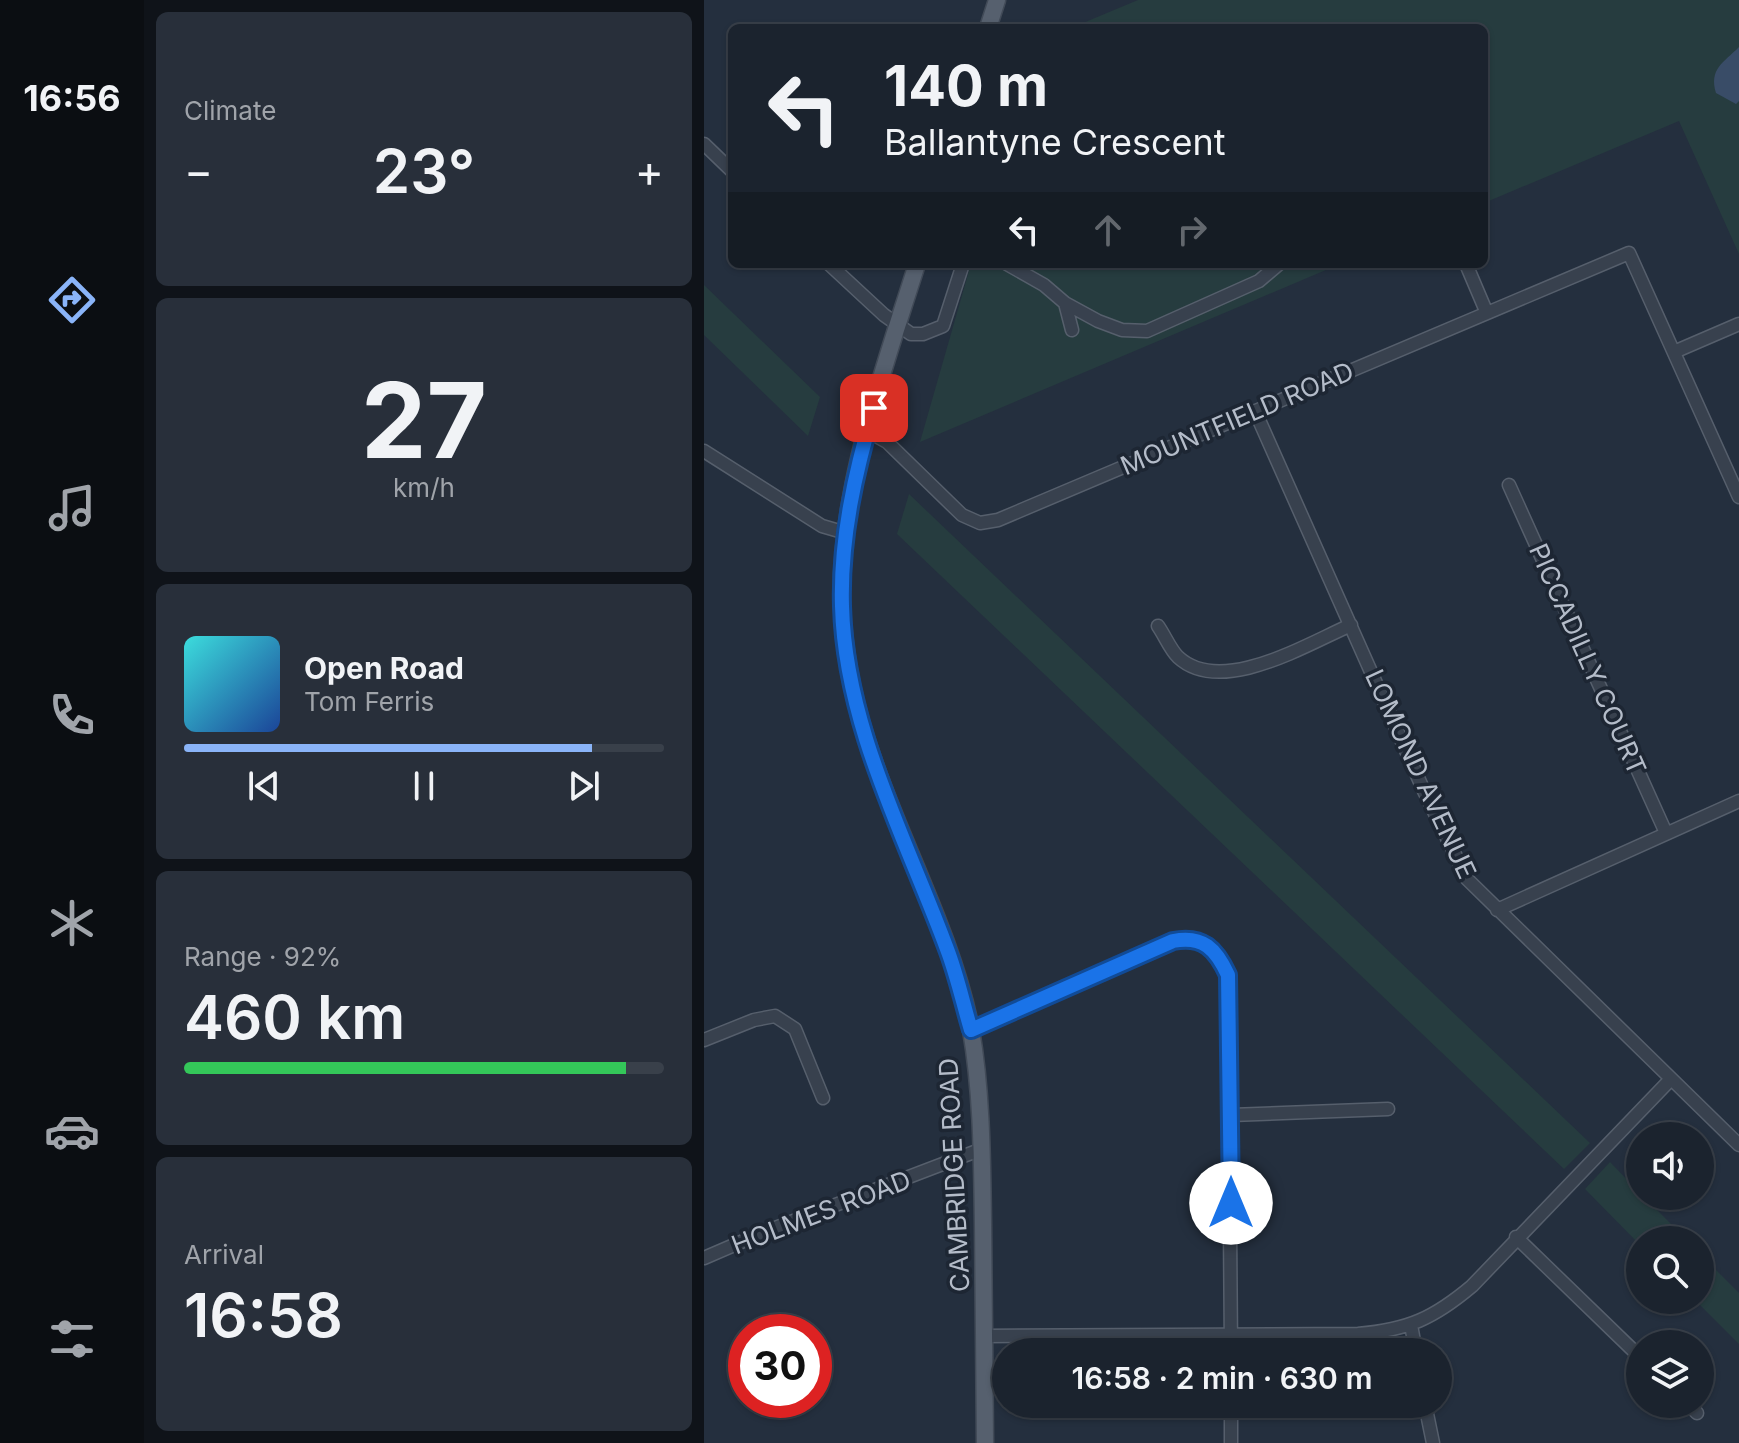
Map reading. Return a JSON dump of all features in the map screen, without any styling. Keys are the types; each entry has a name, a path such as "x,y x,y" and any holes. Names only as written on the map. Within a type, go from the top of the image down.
{"main road":[{"path":"989,24 997,0"},
{"name":"CAMBRIDGE ROAD","path":"916,268 867,431 846,533 843,628 860,718 947,949 971,1030 982,1149 985,1443"}],"street":[{"path":"704,144 728,167"},
{"name":"MOUNTFIELD ROAD","path":"867,431 887,442 962,515 980,523 998,520 1629,253 1674,352"},
{"path":"833,268 884,315 911,334 923,334 943,326 962,268"},
{"path":"1014,268 1098,321 1122,330 1147,331 1227,297 1259,281 1274,268"},
{"path":"1468,268 1486,311"},
{"path":"1065,303 1072,330"},
{"path":"1739,324 1674,352 1739,497"},
{"name":"LOMOND AVENUE","path":"1255,411 1455,859 1467,879 1739,1145"},
{"path":"704,451 822,526 846,533"},
{"name":"PICCADILLY COURT","path":"1509,485 1666,833"},
{"path":"1158,626 1177,656 1195,668 1219,673 1247,670 1351,625"},
{"path":"1497,910 1739,801"},
{"path":"971,1030 1173,941 1188,938 1204,944 1219,956 1228,975 1231,1335"},
{"path":"704,1040 754,1020 775,1016 795,1029 823,1098"},
{"path":"984,1336 1358,1334 1411,1325 1446,1308 1472,1286 1671,1079"},
{"path":"1231,1115 1388,1109"},
{"name":"HOLMES ROAD","path":"704,1258 982,1149"},
{"path":"1516,1237 1626,1343"},
{"path":"1411,1325 1413,1338"},
{"path":"1231,1418 1231,1443"},
{"path":"1428,1418 1433,1443"}],"green space":[{"path":"1138,0 1739,0 1739,254 1679,121 1488,201 1488,24 1081,24"},
{"path":"970,268 1331,268 920,442"},
{"path":"704,285 820,397 808,436 704,335"},
{"path":"909,494 1590,1143 1564,1169 897,534"},
{"path":"1610,1162 1626,1179 1626,1210 1657,1210 1673,1226 1626,1226 1626,1231 1585,1189"},
{"path":"1714,1268 1739,1293 1739,1344 1709,1314 1714,1314"}],"water":[{"path":"1739,47 1739,101 1736,104 1716,93 1714,78 1719,67"}],"route":[{"path":"874,408 846,533 842,606 845,646 860,718 872,756 947,949 971,1030 1173,941 1188,938 1204,944 1219,956 1228,975 1231,1203"}]}
